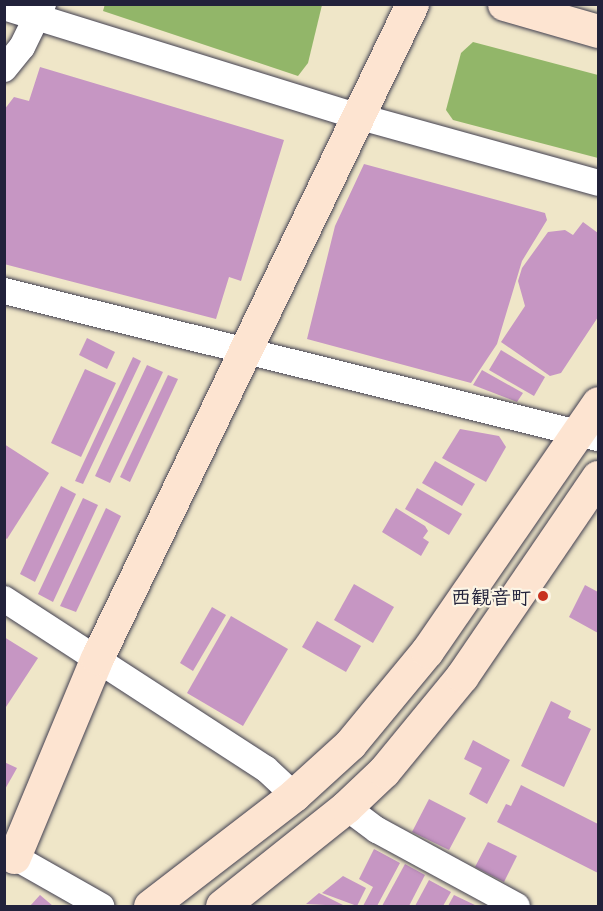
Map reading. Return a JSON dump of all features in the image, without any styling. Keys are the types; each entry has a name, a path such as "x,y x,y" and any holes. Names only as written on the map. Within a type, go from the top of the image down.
{"street":[{"path":"101,906 8,861 97,658 412,4"},
{"path":"504,4 598,31"},
{"path":"4,7 41,12 357,116 598,183"},
{"path":"4,69 41,12"},
{"path":"4,291 589,435"},
{"path":"150,906 294,795 350,744 427,651 589,435 598,404"},
{"path":"222,906 346,807 384,771 462,676 598,477"},
{"path":"4,599 266,770 294,795"},
{"path":"346,807 377,830 517,906"}],"green space":[{"path":"105,4 322,5 308,63 298,76 103,11"},
{"path":"473,42 598,75 598,158 453,120 446,110 461,53"}],"building":[{"path":"40,67 284,140 241,281 229,277 216,319 4,264 4,110 14,97 29,101"},
{"path":"364,164 545,213 547,220 522,261 497,344 471,383 307,339 335,226"},
{"path":"583,222 598,233 598,317 561,373 550,376 501,342 525,306 518,281 522,268 548,232 565,230 573,235"},
{"path":"87,338 115,352 107,369 79,355"},
{"path":"501,350 545,377 534,396 489,370"},
{"path":"133,357 141,361 83,484 75,481"},
{"path":"147,365 163,372 110,483 95,476"},
{"path":"85,369 116,383 81,457 51,443"},
{"path":"482,370 523,393 517,402 473,385"},
{"path":"168,375 178,379 130,482 120,477"},
{"path":"460,429 499,436 506,447 486,482 442,458"},
{"path":"4,444 49,473 7,539 4,537"},
{"path":"435,461 475,484 462,506 422,483"},
{"path":"61,486 76,494 35,582 20,574"},
{"path":"417,488 462,514 449,535 405,509"},
{"path":"83,498 98,505 53,602 38,594"},
{"path":"106,508 121,516 76,612 60,606"},
{"path":"396,508 425,526 428,531 423,538 429,542 421,556 382,532"},
{"path":"354,584 394,607 373,643 334,620"},
{"path":"585,585 598,592 598,633 569,617"},
{"path":"212,607 226,615 193,671 180,663"},
{"path":"231,616 288,649 243,726 187,693"},
{"path":"317,621 361,646 346,672 302,647"},
{"path":"4,637 38,658 4,710"},
{"path":"551,701 571,711 568,718 591,729 564,787 521,766"},
{"path":"473,740 510,760 487,804 469,794 482,768 464,759"},
{"path":"4,762 17,768 4,791"},
{"path":"521,785 598,824 598,873 497,822 506,804 511,806"},
{"path":"429,799 466,818 449,850 412,832"},
{"path":"488,842 517,856 504,882 475,867"},
{"path":"374,849 400,863 377,906 363,906 373,887 359,879"},
{"path":"405,864 425,875 409,906 382,906"},
{"path":"343,876 366,888 357,906 322,893"},
{"path":"429,880 451,892 443,906 415,906"},
{"path":"319,893 345,906 306,904"},
{"path":"40,895 53,906 30,906"},
{"path":"454,895 477,906 448,906"}],"place":[{"name":"西観音町","path":"543,596"}]}
